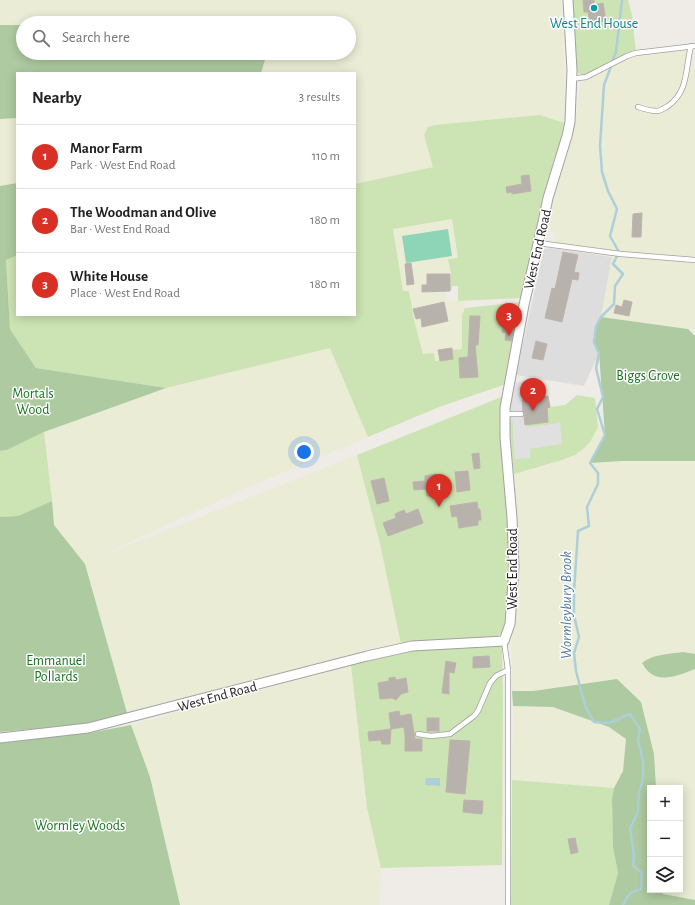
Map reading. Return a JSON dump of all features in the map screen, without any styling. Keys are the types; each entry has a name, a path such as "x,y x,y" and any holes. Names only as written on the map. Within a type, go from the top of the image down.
{"street":[{"name":"West End Road","path":"0,738 88,728 367,656 412,646 504,641 510,624 514,567 512,518 505,437 505,414 524,305 548,198 570,122 571,79 568,0"}],"lane":[{"path":"571,79 586,77 636,53 693,46 683,89 671,104 657,111 638,107"},
{"path":"538,243 621,254 695,260"},
{"path":"505,414 521,414"},
{"name":"West End Road","path":"504,641 508,670 508,905"},
{"path":"418,734 431,736 450,734 474,716 480,707 490,682 496,676 508,670"}],"shaded area":[{"path":"552,248 612,257 601,317 596,327 594,342 599,353 584,386 516,375 544,249"},
{"path":"536,379 538,398 522,401 525,425 528,425 528,427 560,423 562,444 529,449 530,458 515,459 513,422 509,422 509,407 513,383"}],"green space":[{"path":"0,0 561,0 566,107 564,123 540,115 435,125 428,127 424,135 434,167 356,184 356,72 261,72 265,60 356,60 356,16 16,16 16,25 0,25"},
{"path":"568,0 628,0 632,15 636,53 586,77 572,70"},
{"path":"0,25 16,25 16,60 265,60 261,72 16,72 16,118 0,119"},
{"path":"691,46 695,69 695,329 601,317 612,257 552,248 556,236 546,223 569,149 578,107 580,82 586,77 627,56"},
{"path":"540,115 564,123 559,151 555,156 540,210 522,298 458,301 458,286 452,286 452,290 446,289 450,288 451,274 448,259 458,258 452,219 393,229 403,291 409,291 414,320 423,354 434,353 435,361 453,359 453,350 462,349 462,315 465,308 522,302 506,384 439,407 368,437 330,348 166,388 36,368 10,329 6,259 16,255 16,316 356,316 356,184 433,167 424,135 428,127 435,125"},
{"path":"16,118 16,183 0,186 0,119"},
{"name":"Mortals Wood","path":"16,183 16,255 6,260 10,329 36,368 166,388 44,432 7,450 0,451 0,186"},
{"path":"452,219 458,258 448,259 451,274 451,288 446,288 446,301 464,301 465,308 462,315 462,349 453,359 435,361 423,354 414,320 409,291 403,292 393,229"},
{"path":"448,229 452,256 406,263 402,236"},
{"name":"Biggs Grove","path":"601,317 688,329 695,336 695,461 622,461 590,463 605,435 599,353 594,342 596,327"},
{"path":"330,348 368,437 244,489 94,559 357,455 380,544 401,644 127,713 85,564 54,525 44,432 166,388"},
{"path":"577,395 595,398 598,427 590,442 575,455 514,474 509,422 513,422 515,459 530,457 528,425 548,421 547,415 543,408 565,405"},
{"path":"504,396 511,564 507,625 503,632 496,637 401,644 380,544 357,455"},
{"path":"601,423 605,435 590,463 622,461 695,461 695,905 659,899 659,893 683,893 683,785 654,785 616,679 573,684 533,691 512,691 512,635 517,610 519,569 514,474 575,455 583,449 598,427 598,424"},
{"path":"44,432 52,501 18,516 0,517 0,451 7,450"},
{"name":"Emmanuel Pollards","path":"52,501 54,525 85,564 127,713 88,724 0,732 0,517 18,516"},
{"path":"502,646 502,865 381,868 367,808 351,665 385,655 409,651"},
{"path":"683,652 695,654 695,669 672,677 655,676 648,671 642,663 656,656"},
{"path":"351,665 367,808 381,868 380,905 180,905 150,777 131,725"},
{"path":"617,679 641,702 654,754 656,785 647,785 647,893 663,893 695,900 695,905 609,905 618,873 613,847 612,799 614,788 623,771 626,739 609,727 553,707 513,706 512,691 533,691"},
{"path":"513,706 553,707 609,727 626,739 623,771 614,788 512,780"},
{"name":"Wormley Woods","path":"131,725 150,777 180,905 0,905 0,742 89,733"},
{"path":"512,780 614,788 612,799 613,847 618,873 609,905 511,905"}],"water":[{"path":"426,778 440,778 440,786 425,785"}],"building":[{"name":"West End House","path":"583,0 594,0 594,5 603,3 606,21 590,23 588,12 584,12"},
{"path":"529,175 531,191 512,194 512,192 507,193 506,187 522,184 521,176"},
{"path":"642,213 641,237 632,237 633,214"},
{"path":"563,252 578,255 574,272 579,273 578,280 572,279 562,322 545,318 552,288 555,289"},
{"path":"411,263 414,284 407,285 405,264"},
{"path":"427,274 450,274 450,291 422,292 422,285 427,285"},
{"path":"624,300 632,302 629,316 614,313 616,305 622,307"},
{"path":"444,302 448,321 422,327 421,318 416,319 413,309"},
{"path":"470,316 480,316 478,345 475,345 478,377 460,378 459,358 468,357"},
{"path":"503,325 514,327 511,341 505,340 506,333 502,332"},
{"path":"536,341 547,344 543,360 532,358"},
{"path":"452,348 453,359 440,361 438,350"},
{"path":"548,396 550,407 547,408 548,422 525,425 525,414 523,411 522,400"},
{"path":"479,453 480,468 474,469 472,454"},
{"path":"468,471 470,490 457,492 455,472"},
{"path":"436,474 440,495 427,496 426,489 414,490 413,482 425,481 425,476"},
{"path":"384,478 389,501 377,504 371,481"},
{"path":"477,502 478,509 480,509 481,520 478,520 478,525 459,528 457,516 452,517 450,506"},
{"path":"418,509 423,523 388,536 383,523 396,518 395,514 404,510 406,514"},
{"path":"489,656 490,667 473,668 473,657"},
{"path":"446,661 456,663 454,673 449,672 449,694 442,693"},
{"path":"395,677 396,680 406,678 408,692 401,694 396,700 392,698 380,699 378,683 389,681 389,678"},
{"path":"399,711 400,716 411,714 415,739 422,739 422,751 405,751 404,727 391,729 389,713"},
{"path":"427,718 439,718 439,731 427,731"},
{"path":"391,729 390,744 382,744 381,740 369,741 368,732"},
{"path":"450,740 470,741 465,794 446,792"},
{"path":"464,800 483,801 482,814 463,812"},
{"path":"575,838 578,852 571,854 568,839"}],"waterway":[{"name":"Wormleybury Brook","path":"612,62 616,52 622,0"},
{"name":"Wormleybury Brook","path":"612,64 604,85 600,146 602,172 608,191 617,209 610,236 619,252 613,264 623,274 615,286 614,304 601,317 596,327 594,342 599,353 596,368 603,397 597,409 605,435 590,463 598,473 598,484 587,507 589,526 578,531 574,615 579,637 574,653 576,671 585,706 594,722 609,723 630,714 640,729 638,740 643,761 643,779 639,793 638,812 630,828 634,855 633,866 642,873 641,889 630,894 623,905"}],"place":[{"name":"West End House","path":"594,8"},
{"name":"White House","path":"509,336"},
{"name":"The Woodman and Olive","path":"533,411"},
{"name":"Manor Farm","path":"439,507"}]}
